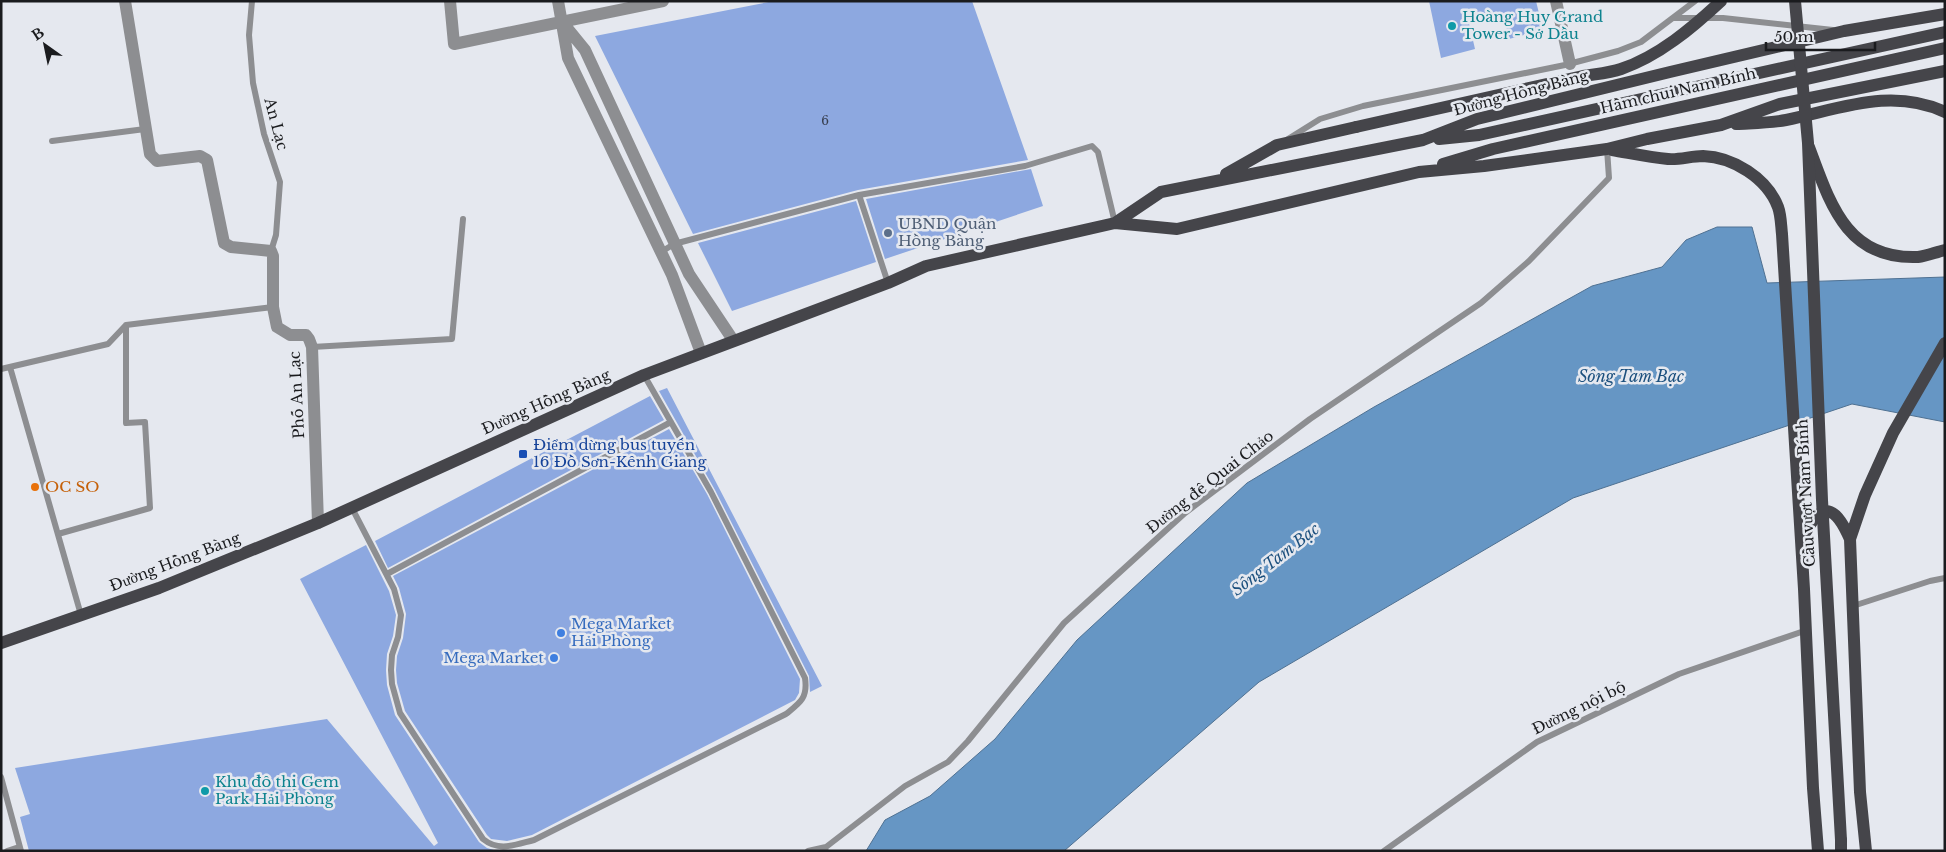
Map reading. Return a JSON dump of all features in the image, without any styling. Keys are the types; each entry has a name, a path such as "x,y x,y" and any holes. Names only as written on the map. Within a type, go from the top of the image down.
{"main road":[{"path":"1217,180 1277,145 1583,76 1621,70 1652,54 1693,27 1721,1"},
{"name":"Cầu vượt Nam Bính","path":"1795,1 1808,143 1822,490 1841,847"},
{"name":"Đường Hồng Bàng","path":"1115,223 1161,192 1423,140 1476,119 1844,31 1945,14"},
{"name":"Hầm chui Nam Bính","path":"1423,140 1478,135 1945,32"},
{"name":"Hầm chui Nam Bính","path":"1419,172 1493,149 1945,48"},
{"name":"Đường Hồng Bàng","path":"1,643 159,588 318,523 644,375 888,283 926,266 1115,223 1177,229 1419,172 1484,166 1607,150 1647,139 1721,125 1780,104 1945,71"},
{"path":"1721,125 1784,121 1879,100 1903,101 1945,112"},
{"name":"Cầu vượt Nam Bính","path":"1808,143 1823,185 1846,228 1862,242 1881,253 1897,256 1920,257 1945,250"},
{"path":"1607,150 1670,159 1701,156 1718,158 1740,166 1752,175 1765,186 1778,207 1782,234 1798,471 1813,788 1818,851"},
{"path":"1866,851 1860,782 1850,539 1865,495 1893,433 1945,343"},
{"path":"1801,541 1810,523 1816,516 1826,511 1835,513 1842,521 1850,539"}],"street":[{"path":"125,1 150,154 153,159 162,160 200,156 207,160 224,243 231,247 271,251"},
{"path":"450,1 454,44 663,1"},
{"path":"558,1 568,58 672,275 701,353"},
{"path":"1556,1 1570,64"},
{"path":"563,23 585,50 689,274 733,340"},
{"name":"Phố An Lạc","path":"271,251 273,256 273,307 277,326 290,335 306,336 310,339 312,347 318,523"}],"lane":[{"name":"An Lạc","path":"252,1 249,35 253,83 264,134 280,182 276,235 271,251"},
{"path":"1277,145 1320,119 1362,106 1570,64 1618,51 1641,42 1696,1"},
{"path":"1675,18 1724,18 1844,31"},
{"path":"52,141 145,129"},
{"path":"660,252 674,244 859,195 1025,166 1092,146 1098,152 1115,223"},
{"name":"Đường đê Quai Chảo","path":"808,851 825,849 905,786 948,762 1064,623 1185,513 1310,419 1481,303 1529,261 1609,178 1607,150"},
{"path":"859,195 888,283"},
{"path":"312,347 452,339 463,219"},
{"path":"1,369 108,344 126,325 273,307"},
{"path":"58,534 150,508 145,422 126,423 126,325"},
{"path":"10,367 81,615"},
{"path":"352,508 394,589 401,615 398,637 392,655 391,670 392,684 400,713 482,839 490,846 499,849 534,840 786,714 802,700 807,689 805,678 711,492 644,375"},
{"path":"387,574 671,422"},
{"path":"1853,606 1930,580 1945,578"},
{"name":"Đường nội bộ","path":"1384,851 1537,742 1680,674 1807,630"},
{"path":"1,776 20,849 6,851"}],"water":[{"name":"Sông Tam Bạc","path":"1717,227 1752,227 1767,283 1945,277 1945,422 1852,404 1573,498 1259,682 1064,851 866,851 885,820 930,796 995,739 1077,640 1247,483 1374,407 1592,286 1662,267 1686,240"}],"building":[{"path":"774,1 972,1 1028,160 858,190 693,234 595,36"},
{"name":"Hoàng Huy Grand Tower - Sở Dầu","path":"1429,1 1536,1 1543,30 1509,39 1503,13 1469,23 1475,49 1441,58"},
{"path":"1031,169 1043,206 885,259 866,199"},
{"path":"856,201 876,262 732,311 698,243"},
{"path":"667,388 822,686 810,692 809,676 715,490 659,391"},
{"path":"650,396 664,420 388,568 375,541"},
{"name":"Mega Market Hải Phòng","path":"669,429 707,494 800,679 799,693 795,700 532,835 507,841 491,839 405,711 397,683 396,670 406,614 399,588 393,576"},
{"name":"Khu đô thị Gem Park Hải Phòng","path":"366,545 389,591 396,615 393,636 387,654 386,670 387,685 395,715 479,842 487,848 497,851 29,851 20,817 30,814 15,768 327,719 434,846 438,843 300,579"}],"place":[{"name":"Hoàng Huy Grand Tower - Sở Dầu","path":"1452,26"},
{"name":"UBND Quận Hồng Bàng","path":"888,233"},
{"name":"Điểm dừng bus tuyến 16 Đồ Sơn-Kênh Giang","path":"523,454"},
{"name":"OC SO","path":"35,487"},
{"name":"Mega Market Hải Phòng","path":"561,633"},
{"name":"Mega Market","path":"554,658"},
{"name":"Khu đô thị Gem Park Hải Phòng","path":"205,791"}]}
